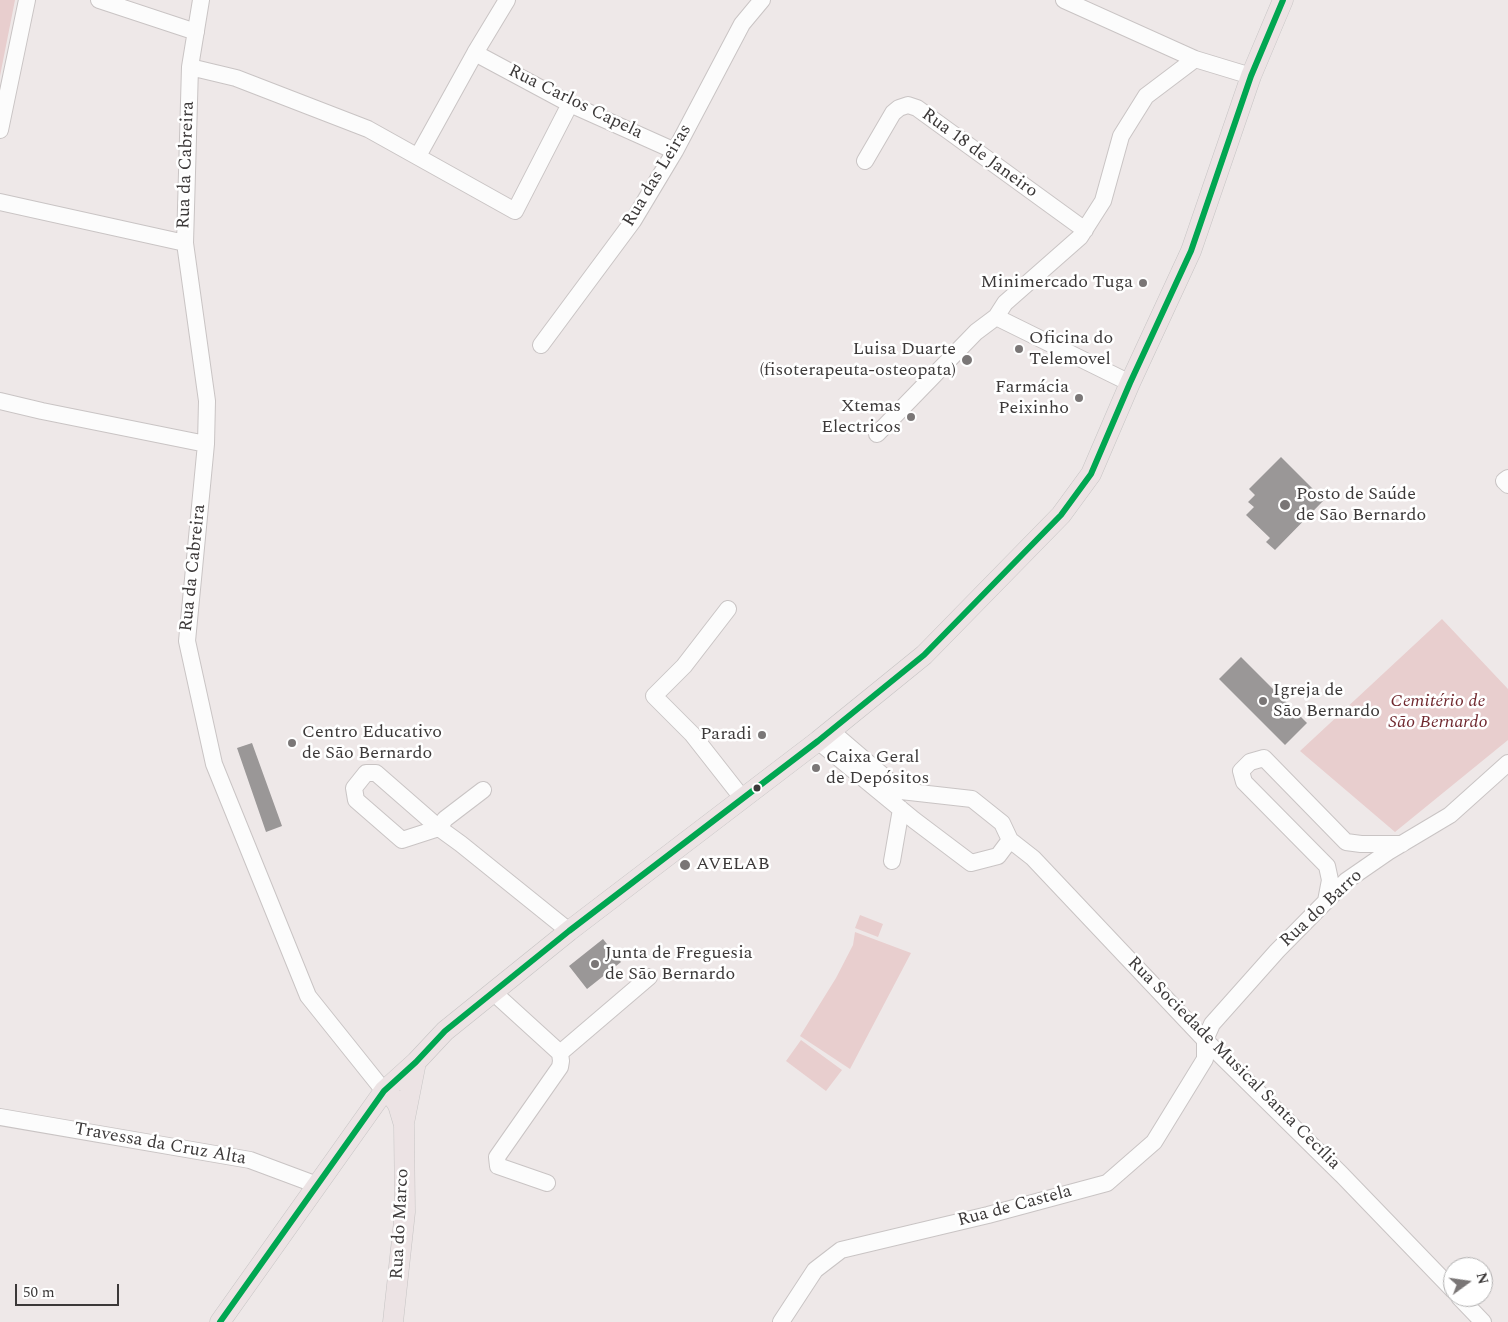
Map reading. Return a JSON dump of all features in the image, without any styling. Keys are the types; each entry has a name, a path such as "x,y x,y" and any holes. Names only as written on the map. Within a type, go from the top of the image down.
{"main road":[{"path":"220,1322 384,1091 416,1062 445,1031 570,931 825,736 924,655 1061,515 1091,474 1130,383 1191,251 1251,76 1283,0"},
{"path":"404,1125 416,1062"},
{"path":"384,1091 398,1105 404,1125"},
{"name":"Rua do Marco","path":"394,1322 405,1212 404,1125"}],"street":[{"path":"0,130 27,0"},
{"path":"99,0 196,32"},
{"name":"Rua da Cabreira","path":"201,0 190,68 185,243 207,401 206,444 187,641 214,764 308,996 384,1091"},
{"path":"418,156 475,53 507,0"},
{"name":"Rua das Leiras","path":"541,345 633,221 675,152 742,24 762,0"},
{"path":"1064,0 1195,59 1251,76"},
{"name":"Rua Carlos Capela","path":"475,53 570,104 675,152"},
{"path":"877,434 976,332 996,317 1005,304 1080,237 1103,201 1122,136 1146,96 1195,59"},
{"path":"190,68 236,78 368,129 515,211 570,104"},
{"name":"Rua 18 de Janeiro","path":"865,161 893,113 899,108 908,105 917,108 1084,230"},
{"path":"0,202 185,243"},
{"path":"996,317 1130,383"},
{"path":"0,401 206,444"},
{"path":"1508,478 1504,481 1508,485"},
{"path":"728,608 684,666 654,696 692,734 743,798"},
{"path":"825,736 901,809 971,863 998,856 1010,840"},
{"name":"Rua Sociedade Musical Santa Cecília","path":"825,736 901,791 972,799 1002,823 1010,840 1034,858 1205,1040 1342,1175 1443,1280"},
{"path":"1326,901 1330,880 1327,866 1244,782 1241,772 1250,762 1264,758 1346,842 1402,844"},
{"name":"Rua do Barro","path":"1205,1040 1212,1024 1277,952 1346,881 1450,815 1508,763"},
{"path":"483,790 445,819 439,828 402,840 356,800 354,788 366,773 376,773 439,828 570,931"},
{"path":"901,809 897,862 907,828 914,820"},
{"path":"560,1053 649,977"},
{"path":"494,992 560,1053 560,1067 496,1157 498,1166 547,1183"},
{"name":"Rua de Castela","path":"781,1322 815,1270 840,1250 988,1215 1106,1183 1154,1142 1205,1059 1205,1040"},
{"name":"Travessa da Cruz Alta","path":"0,1117 250,1160 317,1185"},
{"path":"1469,1307 1483,1322"}],"green space":[{"path":"0,0 15,0 0,76"},
{"name":"Cemitério de São Bernardo","path":"1442,619 1508,689 1508,740 1395,832 1300,751"},
{"path":"860,915 883,924 878,937 855,928"},
{"path":"855,932 911,953 850,1069 800,1036 836,978 853,945"},
{"path":"801,1040 842,1070 826,1091 786,1061"}],"building":[{"name":"Posto de Saúde de São Bernardo","path":"1281,457 1324,500 1275,550 1266,542 1270,538 1246,515 1254,507 1248,502 1255,495 1249,489"},
{"name":"Igreja de São Bernardo","path":"1241,657 1307,723 1285,745 1219,679"},
{"path":"252,743 282,826 266,832 237,748"},
{"name":"Junta de Freguesia de São Bernardo","path":"603,939 621,962 587,989 569,966"}],"transit line":[{"path":"220,1322 384,1091 416,1062 445,1031 569,931 818,741 924,655 1061,515 1091,474 1130,383 1191,251 1251,76 1283,0"}],"place":[{"name":"Minimercado Tuga","path":"1143,283"},
{"name":"Oficina do Telemovel","path":"1019,349"},
{"name":"Luisa Duarte (fisoterapeuta-osteopata)","path":"967,360"},
{"name":"Farmácia Peixinho","path":"1079,398"},
{"name":"Xtemas Electricos","path":"911,417"},
{"name":"Posto de Saúde de São Bernardo","path":"1285,505"},
{"name":"Igreja de São Bernardo","path":"1263,701"},
{"name":"Paradi","path":"762,735"},
{"name":"Centro Educativo de São Bernardo","path":"292,743"},
{"name":"Caixa Geral de Depósitos","path":"816,768"},
{"name":"AVELAB","path":"685,865"},
{"name":"Junta de Freguesia de São Bernardo","path":"595,964"}]}
